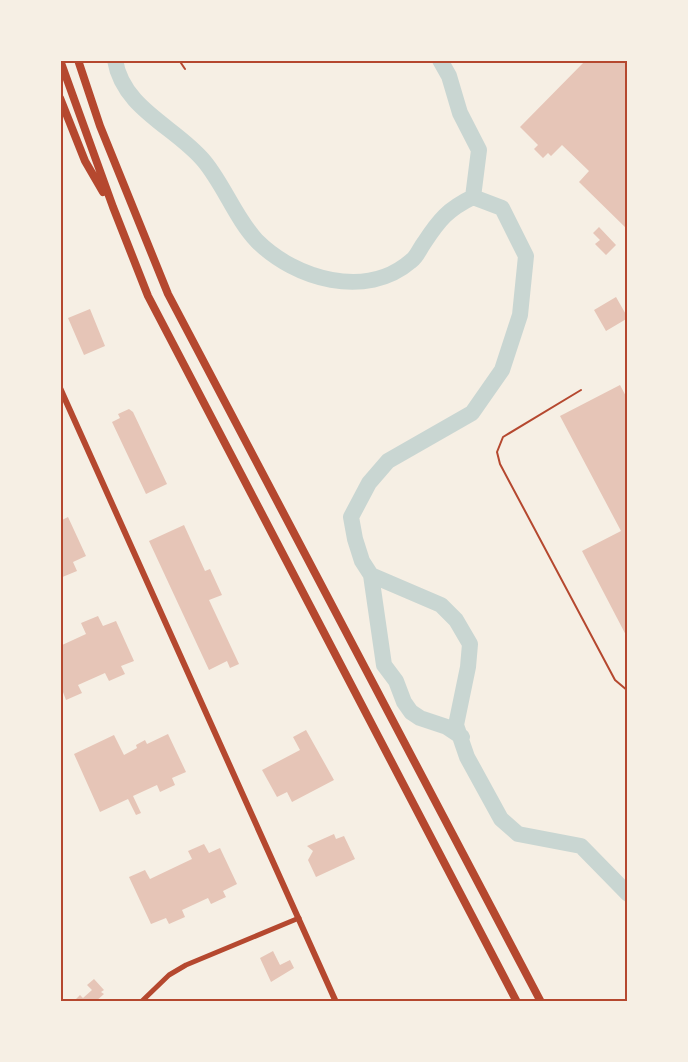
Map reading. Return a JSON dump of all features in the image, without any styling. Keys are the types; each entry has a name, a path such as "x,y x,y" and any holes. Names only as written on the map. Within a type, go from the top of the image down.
{"highway":[{"path":"60,60 148,296 517,1002"},
{"path":"78,60 100,126 168,294 541,1002"},
{"path":"60,98 85,161 113,207"}],"main road":[{"path":"60,388 336,1002"}],"street":[{"path":"141,1002 169,975 186,965 299,918"}],"lane":[{"path":"178,60 185,69"},
{"path":"581,390 503,437 497,452 500,464 615,680 628,691"}],"building":[{"path":"586,60 628,60 628,230 579,182 589,171 562,145 551,156 548,153 543,158 534,149 538,145 520,127"},
{"path":"599,227 616,245 606,255 595,244 600,240 593,233"},
{"path":"616,297 628,318 606,331 594,310"},
{"path":"90,309 105,346 84,355 68,318"},
{"path":"620,385 628,400 628,639 582,551 621,531 560,416"},
{"path":"129,409 133,412 167,484 146,494 112,422 120,418 118,414"},
{"path":"68,517 86,556 73,562 77,571 60,578 60,521"},
{"path":"184,525 205,571 210,569 222,595 209,600 239,664 230,668 227,661 209,670 149,541"},
{"path":"98,616 103,626 116,621 134,661 121,666 125,674 109,681 105,673 78,685 82,693 66,700 63,692 60,693 60,646 86,634 81,623"},
{"path":"306,730 334,780 292,802 287,792 277,797 262,770 300,750 293,737"},
{"path":"168,734 186,772 172,778 175,785 160,792 157,785 133,796 141,813 136,815 128,799 100,812 74,754 114,735 124,755 137,748 136,745 145,740 147,744"},
{"path":"334,834 336,839 344,836 355,859 316,877 308,860 313,851 307,846"},
{"path":"204,844 209,853 220,848 237,884 223,891 226,897 211,904 208,898 182,910 185,917 169,924 166,918 151,924 129,877 145,870 150,879 192,859 188,851"},
{"path":"273,951 280,965 290,960 294,968 271,982 260,958"},
{"path":"94,979 104,990 101,992 104,994 95,1002 77,1002 75,1000 80,995 83,998 92,990 87,985"}],"waterway":[{"path":"115,60 128,92 139,105 204,161 257,241 291,266 311,274 331,280 353,282 373,280 393,273 413,259 440,222 464,201 473,197 502,208 526,256 520,315 502,370 472,413 388,461 369,483 351,517 355,539 362,561 371,575 441,605 456,620 470,644 468,667 456,725 467,757 501,819 518,834 581,846 628,894"},
{"path":"440,60 449,76 460,113 479,150 473,197"},
{"path":"371,575 384,665 396,681 404,702 411,712 420,718 447,727 462,737"}]}
